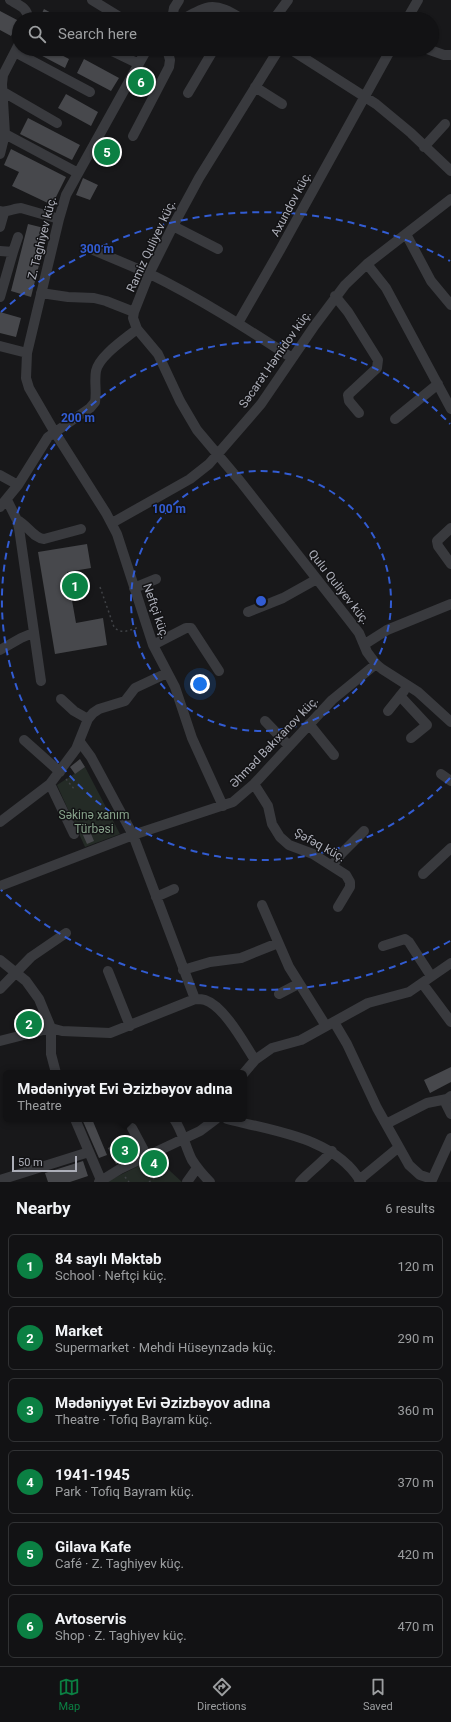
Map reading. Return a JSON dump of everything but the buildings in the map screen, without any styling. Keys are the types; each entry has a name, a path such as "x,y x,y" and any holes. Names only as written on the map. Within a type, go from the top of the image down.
{"street":[{"path":"10,0 27,12"},
{"path":"92,0 112,12"},
{"path":"173,12 179,0"},
{"path":"279,12 288,0"},
{"path":"411,12 418,0"},
{"path":"195,12 210,6 221,7 228,12"},
{"path":"439,53 451,55"},
{"path":"0,154 5,134 2,91 3,75 13,56"},
{"path":"30,56 90,92"},
{"path":"122,56 138,64"},
{"name":"Z. Taghiyev küç.","path":"27,352 58,219 66,195 100,136 143,56"},
{"path":"133,136 170,67 168,56"},
{"path":"188,93 210,56"},
{"name":"Ramiz Quliyev küç.","path":"136,329 133,318 134,312 149,274 173,226 199,178 275,56"},
{"path":"301,56 364,96 391,116 451,171"},
{"name":"Axundov küç.","path":"238,323 387,56"},
{"path":"255,87 282,104"},
{"path":"2,91 57,123"},
{"path":"424,147 445,124"},
{"path":"5,134 78,173"},
{"name":"Səcarət Həmidov küç.","path":"112,523 190,479 205,467 244,426 261,404 344,285 367,264 451,199"},
{"path":"0,227 2,212 15,208 21,208 58,219"},
{"path":"173,226 218,249"},
{"path":"406,234 431,281 451,305"},
{"path":"0,297 3,278 18,237"},
{"path":"93,250 149,274 238,323 292,358"},
{"path":"0,251 13,252"},
{"path":"367,264 386,288 451,409"},
{"path":"41,294 94,298 134,312"},
{"path":"335,296 348,312 378,360 377,368 348,395 349,401 359,413"},
{"path":"81,529 40,539 34,536 24,523 17,520 3,504 18,485 43,444 54,431 90,408 95,402 96,372 98,365 104,357 136,329 158,354 193,424 217,454"},
{"path":"0,346 27,352"},
{"name":"Neftçi küç.","path":"27,352 26,378 29,388 54,431 112,523 117,534 153,645 175,687 192,738 223,806"},
{"path":"396,419 438,384"},
{"name":"Qulu Quliyev küç.","path":"217,454 317,579 365,644 368,652 376,664 387,673 409,685 451,721"},
{"path":"0,475 18,485"},
{"path":"17,520 28,583 33,633 41,681"},
{"path":"451,528 437,541 438,546 451,564"},
{"path":"134,588 156,579"},
{"path":"248,612 284,598 317,579"},
{"path":"365,644 387,630 451,604"},
{"path":"153,645 186,628 191,628 219,671"},
{"path":"0,650 33,633"},
{"name":"Əhməd Bakıxanov küç.","path":"0,886 133,836 233,802 254,784 332,700 376,664"},
{"path":"0,822 50,784 80,742 88,719 93,713 99,709 125,701 135,688 168,673"},
{"path":"388,711 409,685"},
{"path":"400,696 426,725 411,738"},
{"path":"61,698 74,711 88,719"},
{"path":"265,721 289,746"},
{"path":"309,724 334,755"},
{"path":"24,740 60,772"},
{"path":"80,742 91,757 133,836 195,999"},
{"path":"441,774 451,781"},
{"path":"50,784 74,834"},
{"name":"Şəfəq küç.","path":"254,784 268,806 272,824 280,837 289,845 305,850 346,875 350,882 350,887 338,908"},
{"path":"332,866 341,854 364,831"},
{"path":"423,874 451,848"},
{"path":"156,898 174,889"},
{"path":"262,905 298,984 347,1044 386,1124 409,1165 420,1175 431,1181 451,1138"},
{"path":"0,989 16,972 46,946 66,933"},
{"path":"383,946 404,939 409,942 431,976"},
{"path":"184,970 210,962 241,958 278,943"},
{"path":"0,960 16,972 33,988 40,999 51,1028 51,1054 55,1070"},
{"path":"247,1070 255,1060 272,1048 296,1042 368,1003 401,995 422,984 431,976 451,964"},
{"path":"108,971 130,1026"},
{"path":"279,994 298,984"},
{"path":"422,984 451,1022"},
{"path":"0,1041 51,1028 62,1031 110,1033 195,999 204,1000 218,1009 255,1060"},
{"path":"386,1124 427,1103 449,1098"},
{"path":"449,1098 446,1104 451,1114"},
{"path":"76,1122 100,1181 120,1169 200,1131 212,1122"},
{"path":"176,1122 185,1138 197,1168 210,1182"},
{"path":"239,1122 302,1138 332,1151 360,1181 399,1147"},
{"path":"132,1128 147,1156"},
{"path":"300,1182 310,1171 326,1159 332,1151"},
{"path":"0,1180 88,1152"},
{"path":"187,1182 197,1168"}],"path":[{"path":"100,587 114,627 117,630 121,632 146,625"},
{"path":"60,772 75,790"},
{"path":"150,1182 166,1168"}],"green space":[{"name":"Səkinə xanım Türbəsi","path":"85,767 120,834 85,847 57,785"},
{"path":"159,1156 170,1171 182,1182 106,1182"}],"place":[{"name":"Avtoservis","path":"141,82"},
{"name":"Gilava Kafe","path":"107,152"},
{"name":"84 saylı Məktəb","path":"75,586"},
{"name":"Market","path":"29,1024"},
{"name":"Mədəniyyət Evi Əzizbəyov adına","path":"125,1150"},
{"name":"1941-1945","path":"154,1163"}]}
